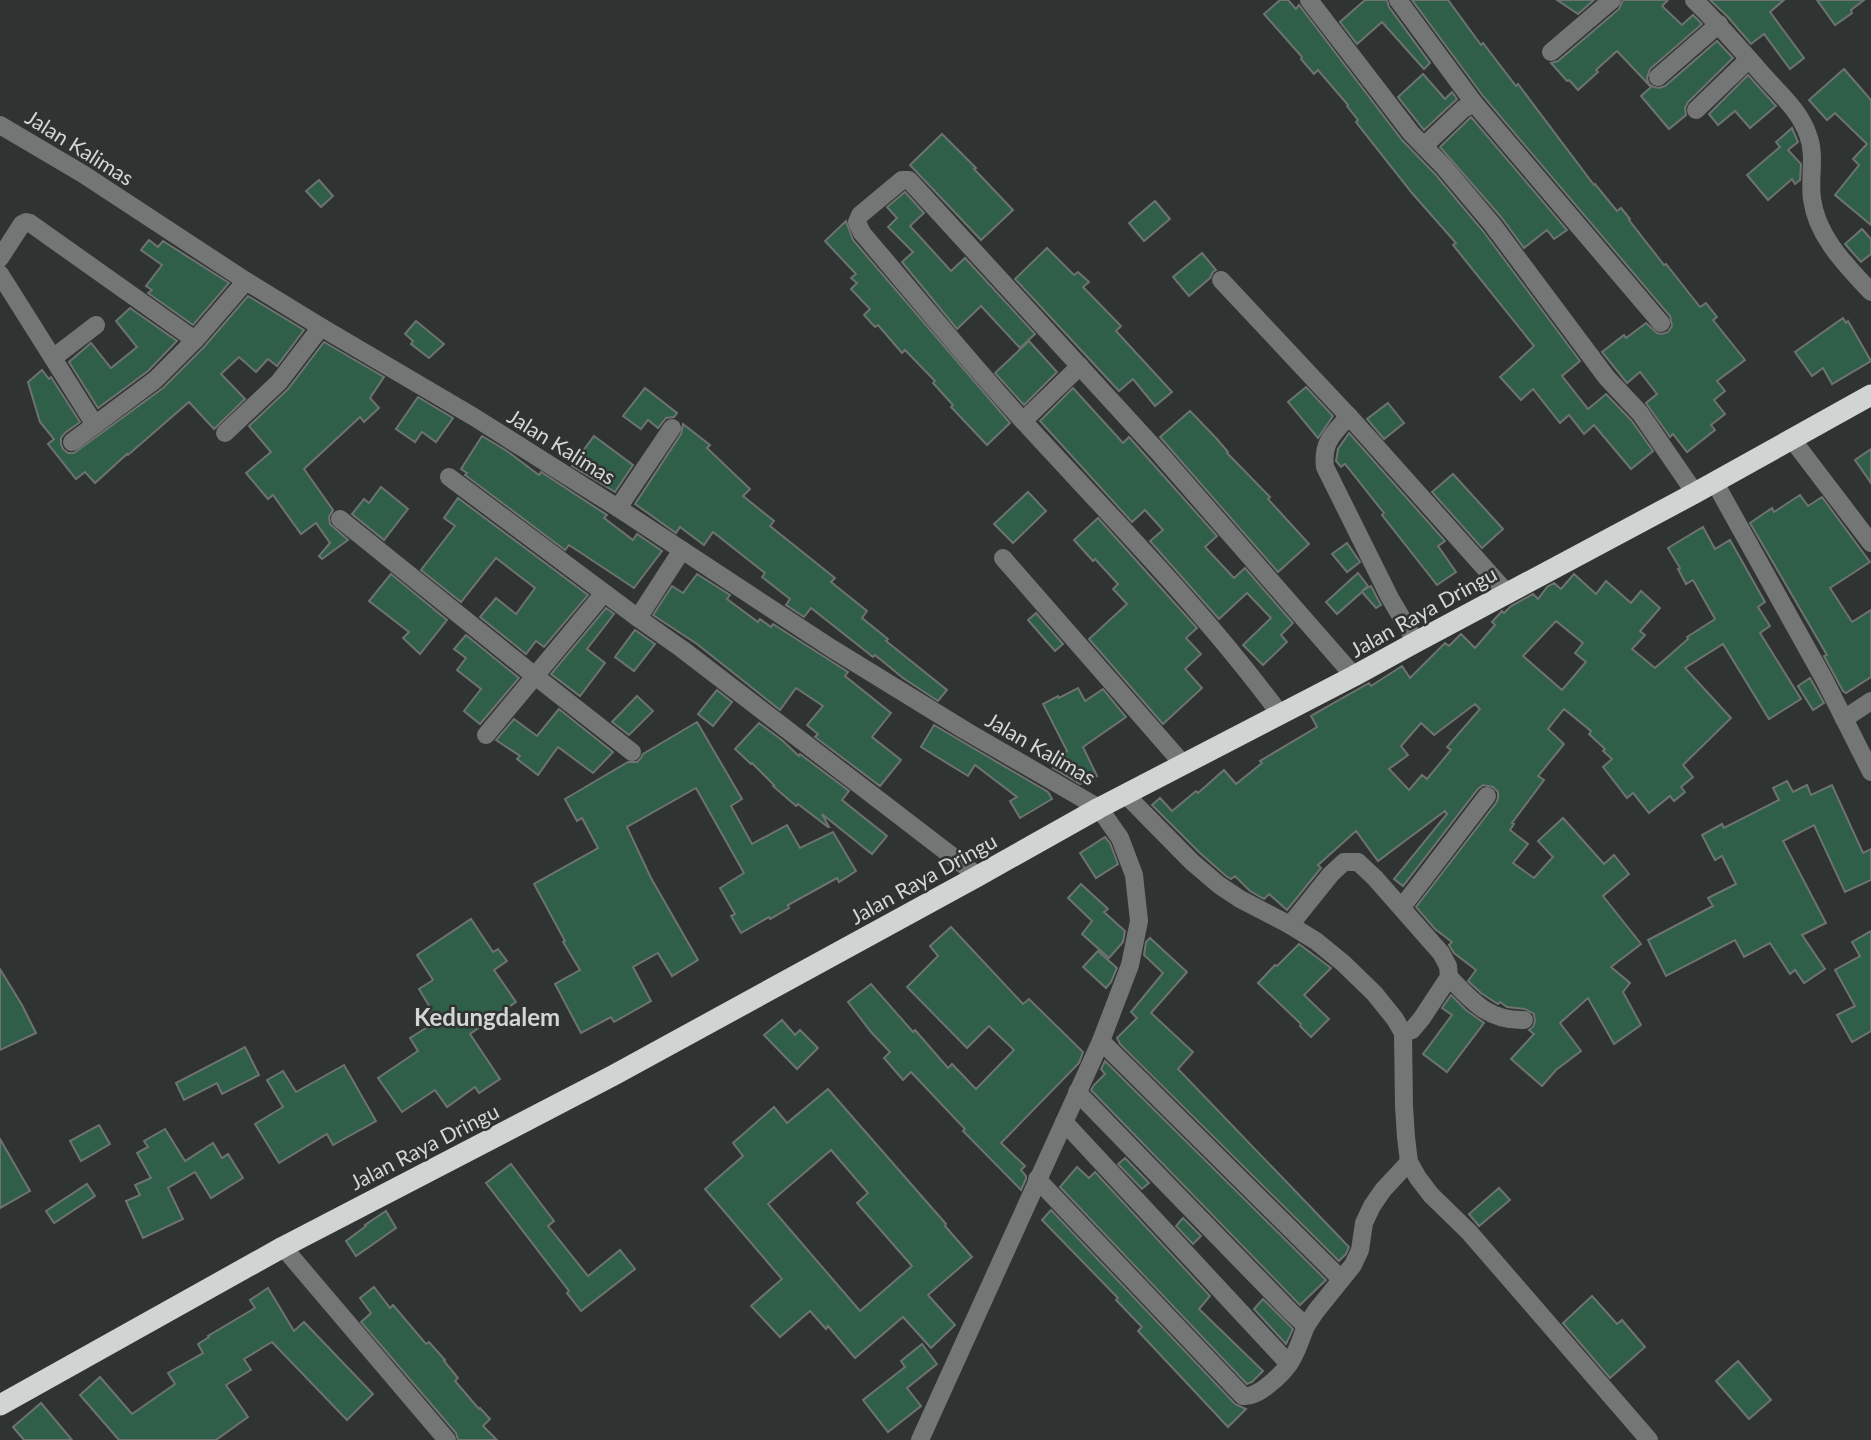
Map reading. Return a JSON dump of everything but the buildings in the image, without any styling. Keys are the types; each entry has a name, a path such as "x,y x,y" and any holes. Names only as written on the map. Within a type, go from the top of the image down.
{"highway":[{"name":"Jalan Raya Dringu","path":"0,1405 283,1247 614,1075 1098,808 1354,676 1871,395"}],"street":[{"path":"1309,0 1410,133 1444,167 1492,224 1607,378 1640,413 1695,493"},
{"path":"1398,0 1474,103 1661,323"},
{"path":"1552,52 1612,0"},
{"path":"1694,0 1719,24 1798,114 1809,135 1812,153 1812,197 1817,223 1841,260 1871,292"},
{"path":"1658,77 1719,24"},
{"path":"1696,110 1749,59"},
{"path":"1424,146 1474,103"},
{"name":"Jalan Kalimas","path":"0,125 83,174 246,281 474,417 842,655 966,732 1098,808"},
{"path":"1280,714 1140,546 1023,421 862,233 857,222 860,215 902,180 909,180 1080,366 1354,676"},
{"path":"0,258 22,224 30,223 195,340"},
{"path":"0,274 95,425"},
{"path":"1221,280 1349,416 1507,593"},
{"path":"72,442 155,380 195,340 246,281"},
{"path":"53,358 96,325"},
{"path":"225,433 279,382 321,327"},
{"path":"1023,421 1080,366"},
{"path":"1349,416 1326,443 1325,467 1390,598 1416,642"},
{"path":"618,508 672,428"},
{"path":"1791,438 1871,543"},
{"path":"449,477 703,665 978,876"},
{"path":"1714,481 1824,679 1871,772"},
{"path":"340,519 632,752"},
{"path":"638,618 682,550"},
{"path":"1003,558 1183,764"},
{"path":"486,735 604,593"},
{"path":"1844,719 1871,701"},
{"path":"1126,795 1192,862 1219,885 1315,941 1374,993 1404,1033 1404,1105 1409,1162 1418,1178 1469,1232 1649,1440"},
{"path":"1402,907 1487,796"},
{"path":"920,1440 1101,1041 1129,965 1139,921 1138,897 1131,866 1120,838 1098,808"},
{"path":"1290,925 1344,862 1358,862 1376,878 1441,953 1448,966 1449,977 1422,1018 1412,1030 1404,1033"},
{"path":"1449,977 1486,1012 1505,1020 1524,1020"},
{"path":"1101,1041 1341,1279"},
{"path":"1077,1092 1306,1326"},
{"path":"1064,1122 1289,1364"},
{"path":"1037,1179 1243,1396 1248,1397 1256,1394 1289,1364 1306,1326 1353,1265 1360,1250 1364,1223 1372,1206 1409,1162"},
{"path":"283,1247 447,1440"}],"district":[{"name":"Kedungdalem","path":"487,1016"}]}
